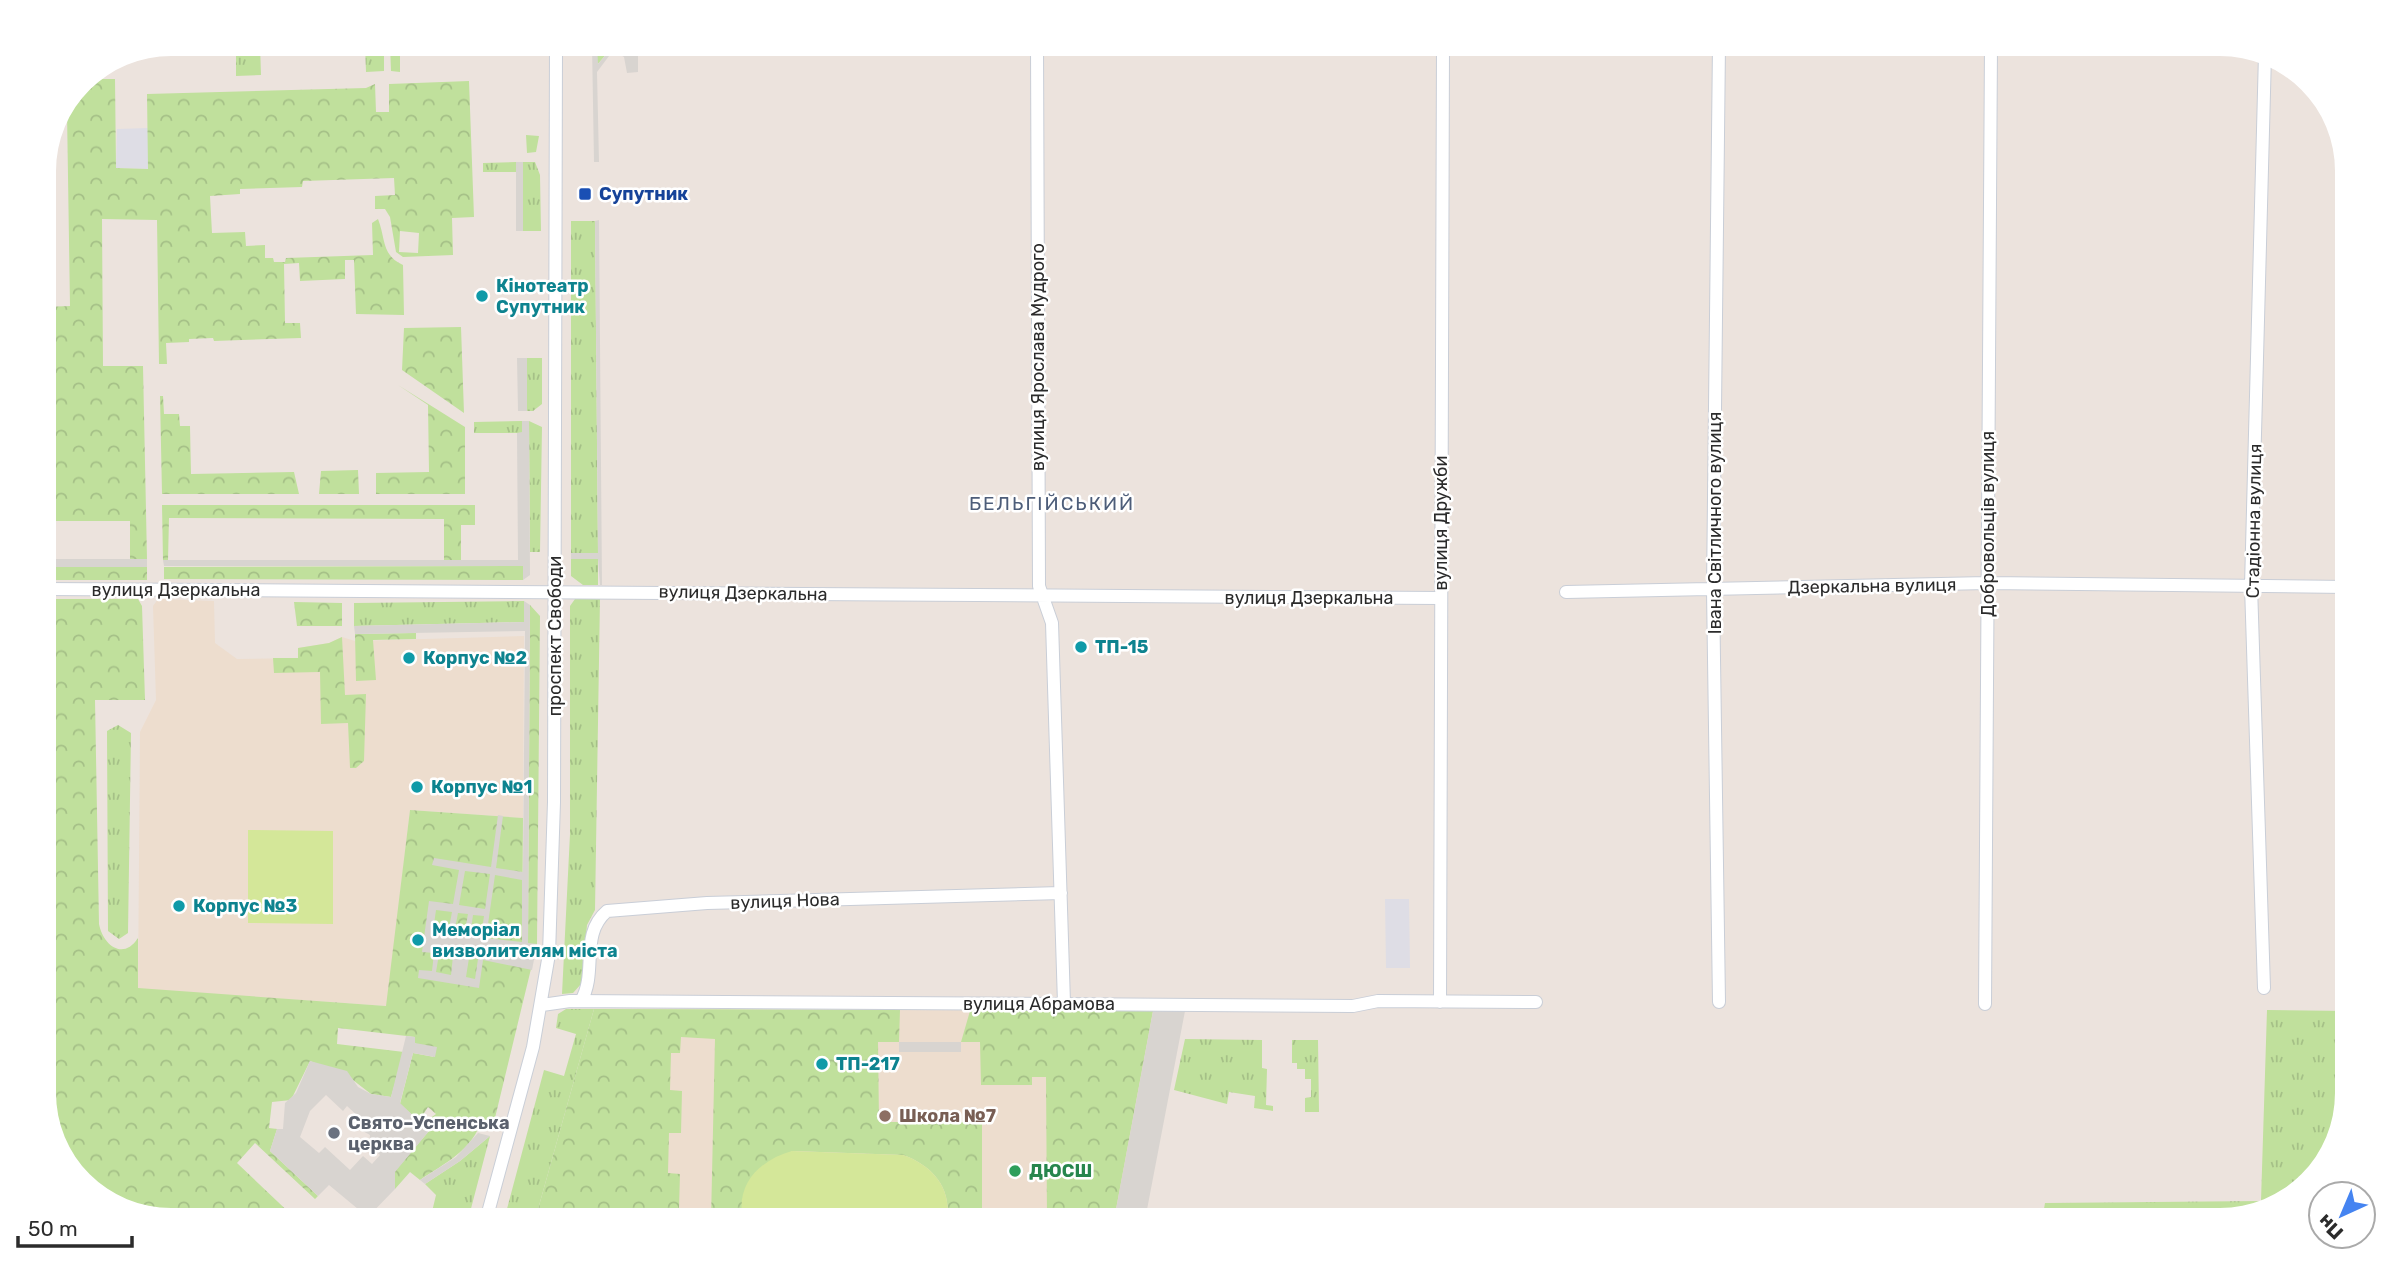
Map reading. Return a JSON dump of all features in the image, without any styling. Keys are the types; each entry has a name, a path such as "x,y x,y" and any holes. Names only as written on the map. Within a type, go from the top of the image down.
{"street":[{"name":"проспект Свободи","path":"489,1208 542,1004 550,954 555,591 556,56"},
{"name":"вулиця Ярослава Мудрого","path":"1037,56 1039,586 1052,623 1064,1003"},
{"name":"вулиця Дружби","path":"1440,1002 1443,56"},
{"name":"Івана Світличного вулиця","path":"1719,56 1713,590 1719,1002"},
{"name":"Добровольців вулиця","path":"1985,1004 1992,56"},
{"name":"Стадіонна вулиця","path":"2264,988 2251,586 2265,65"},
{"name":"Дзеркальна вулиця","path":"1566,592 1987,583 2335,587"},
{"name":"вулиця Дзеркальна","path":"56,589 1441,598"},
{"name":"вулиця Нова","path":"581,1001 588,986 591,934 607,911 707,903 1061,893"},
{"name":"вулиця Абрамова","path":"542,1004 581,1001 1353,1006 1378,1001 1536,1002"}],"shaded area":[{"path":"592,56 598,56 598,64 605,56 609,56 597,72 599,162 594,162"},
{"path":"638,56 638,72 627,73 624,57"},
{"path":"148,128 149,169 116,168 117,129"},
{"path":"516,162 523,162 523,231 516,231"},
{"path":"599,220 602,585 598,559 571,559 571,553 598,553 595,221"},
{"path":"517,358 527,358 527,411 518,411"},
{"path":"522,421 529,421 530,575 523,580 523,566 164,566 163,560 518,560 517,433 522,432"},
{"path":"56,559 147,559 147,567 56,567"},
{"path":"158,599 214,601 215,643 237,659 298,658 298,648 329,643 342,637 355,641 524,636 523,818 410,810 387,1006 138,989 140,732 156,700 153,606"},
{"path":"524,601 530,605 528,943 537,944 532,970 483,960 479,988 418,978 419,970 432,971 434,953 422,952 429,901 453,904 459,870 432,865 434,858 491,867 498,815 503,816 496,868 523,872 525,631 355,634 354,626 524,622","holes":["465,871 490,874 485,909 459,905","495,875 522,880 522,942 486,938","436,910 452,912 448,933 433,931","458,913 468,914 464,935 454,934","473,915 484,916 481,937 470,936","439,954 453,956 451,975 436,972","469,958 478,959 475,979 466,977"]},
{"path":"1385,899 1409,899 1410,968 1386,968"},
{"name":"Школа №7","path":"634,1009 1153,1011 1117,1208 640,1208"},
{"path":"1153,1011 1185,1011 1147,1208 1116,1208"},
{"path":"406,1036 415,1037 415,1043 437,1047 435,1057 413,1053 400,1103 429,1131 395,1172 395,1189 377,1208 357,1208 329,1185 318,1196 270,1151 277,1129 283,1129 285,1103 296,1093 310,1061 347,1071 358,1087 371,1094 391,1097","holes":["326,1095 343,1111 347,1106 362,1120 361,1130 370,1135 369,1145 380,1155 372,1164 363,1156 350,1170 325,1147 319,1153 300,1137 310,1111"]},
{"path":"899,1042 961,1042 961,1052 899,1052"},
{"path":"478,1133 490,1136 460,1161 425,1184 420,1180 456,1157"}],"green space":[{"path":"236,56 260,56 261,75 236,76"},
{"path":"365,56 384,56 384,71 366,72"},
{"path":"390,56 400,56 400,72 391,71"},
{"path":"597,56 605,56 597,65"},
{"path":"103,79 115,79 116,168 148,169 147,94 366,88 375,84 376,112 389,112 389,84 469,81 474,217 452,218 453,255 403,257 396,252 390,217 385,209 375,209 375,196 395,195 394,178 303,181 302,187 240,189 240,194 210,196 212,233 245,232 246,246 265,245 265,258 273,258 274,262 285,262 286,258 373,255 372,223 378,219 385,246 391,256 403,265 404,315 356,314 354,260 345,260 345,279 300,281 299,263 284,264 285,323 300,323 301,338 214,341 213,338 166,343 167,364 159,364 157,220 102,219 103,366 143,366 147,559 130,559 130,521 56,521 56,307 70,306 67,122 80,101","holes":["400,231 419,233 418,253 399,252"]},
{"path":"526,135 539,136 536,152 527,153"},
{"path":"516,162 516,172 483,172 483,163"},
{"path":"523,162 535,162 540,175 541,231 523,231"},
{"path":"571,221 595,221 598,554 571,553"},
{"path":"461,327 464,413 402,370 404,328"},
{"path":"527,358 542,358 542,404 533,411 527,411"},
{"path":"398,385 465,427 465,494 376,494 376,473 429,472 428,405"},
{"path":"160,396 163,396 164,414 179,414 180,426 190,426 191,474 294,472 299,494 162,494"},
{"path":"522,421 522,433 474,433 474,422"},
{"path":"529,421 542,427 540,552 530,552"},
{"path":"358,470 359,494 319,494 321,471"},
{"path":"162,505 475,505 475,525 461,525 461,560 444,560 444,519 169,518 168,560 163,560"},
{"path":"571,559 598,559 598,585 583,585 571,576"},
{"path":"523,566 523,580 164,579 164,567"},
{"path":"56,567 147,567 147,580 56,580"},
{"path":"600,598 595,910 587,925 582,983 573,993 562,994 570,834 570,606 575,599"},
{"path":"56,599 138,599 142,606 145,700 95,700 99,924 101,932 114,948 126,948 138,938 138,988 386,1006 410,810 523,818 522,942 528,943 530,605 540,616 537,944 494,1122 482,1119 472,1139 448,1161 420,1180 410,1172 395,1189 394,1172 429,1131 422,1124 436,1114 428,1107 419,1121 400,1104 413,1053 434,1057 415,1043 415,1037 338,1028 337,1044 404,1052 391,1097 371,1094 349,1077 310,1061 291,1100 272,1102 269,1128 277,1129 270,1151 318,1196 315,1199 255,1143 237,1163 284,1208 171,1208 134,1202 107,1189 85,1169 75,1157 62,1130 56,1100"},
{"path":"524,601 524,622 354,626 354,603"},
{"path":"294,602 342,603 342,626 297,626"},
{"path":"416,633 416,639 373,640 376,680 356,681 355,634"},
{"path":"342,637 345,695 366,694 364,761 356,768 350,768 348,723 321,724 320,672 274,673 273,658 298,658 298,648 329,643"},
{"path":"118,725 131,733 128,933 119,939 108,931 107,731"},
{"path":"248,830 333,831 333,924 248,923"},
{"path":"566,1009 594,1009 538,1208 507,1208 544,1070 564,1076 576,1034 556,1028 558,1014"},
{"path":"594,1009 900,1010 899,1042 878,1042 879,1122 982,1122 982,1208 948,1208 938,1179 923,1165 903,1155 792,1151 745,1208 711,1208 715,1039 681,1037 680,1053 671,1053 670,1090 682,1091 681,1133 669,1133 668,1173 680,1174 679,1208 538,1208"},
{"path":"2267,1010 2335,1011 2334,1108 2323,1144 2311,1163 2290,1184 2261,1200"},
{"path":"970,1011 1153,1011 1116,1208 1047,1208 1046,1077 1032,1077 1032,1085 981,1085 980,1042 961,1042"},
{"path":"1185,1039 1262,1040 1262,1068 1267,1069 1266,1105 1273,1106 1273,1111 1254,1108 1255,1096 1229,1092 1227,1104 1174,1090"},
{"path":"1292,1040 1318,1040 1319,1112 1305,1112 1305,1098 1311,1097 1311,1079 1305,1079 1305,1069 1297,1069 1297,1063 1292,1063"},
{"path":"490,1136 471,1208 433,1208 436,1195 425,1184 460,1161"},
{"path":"792,1151 903,1155 923,1165 938,1179 948,1208 741,1208 743,1195 752,1175 780,1155"},
{"path":"2258,1201 2220,1208 2044,1208 2045,1203"}],"place":[{"name":"Супутник","path":"585,194"},
{"name":"Кінотеатр Супутник","path":"482,296"},
{"name":"ТП-15","path":"1081,647"},
{"name":"Корпус №2","path":"409,658"},
{"name":"Корпус №1","path":"417,787"},
{"name":"Корпус №3","path":"179,906"},
{"name":"Меморіал визволителям міста","path":"418,940"},
{"name":"ТП-217","path":"822,1064"},
{"name":"Школа №7","path":"885,1116"},
{"name":"Свято–Успенська церква","path":"334,1133"},
{"name":"ДЮСШ","path":"1015,1171"}],"district":[{"name":"БЕЛЬГІЙСЬКИЙ","path":"1052,503"}]}
